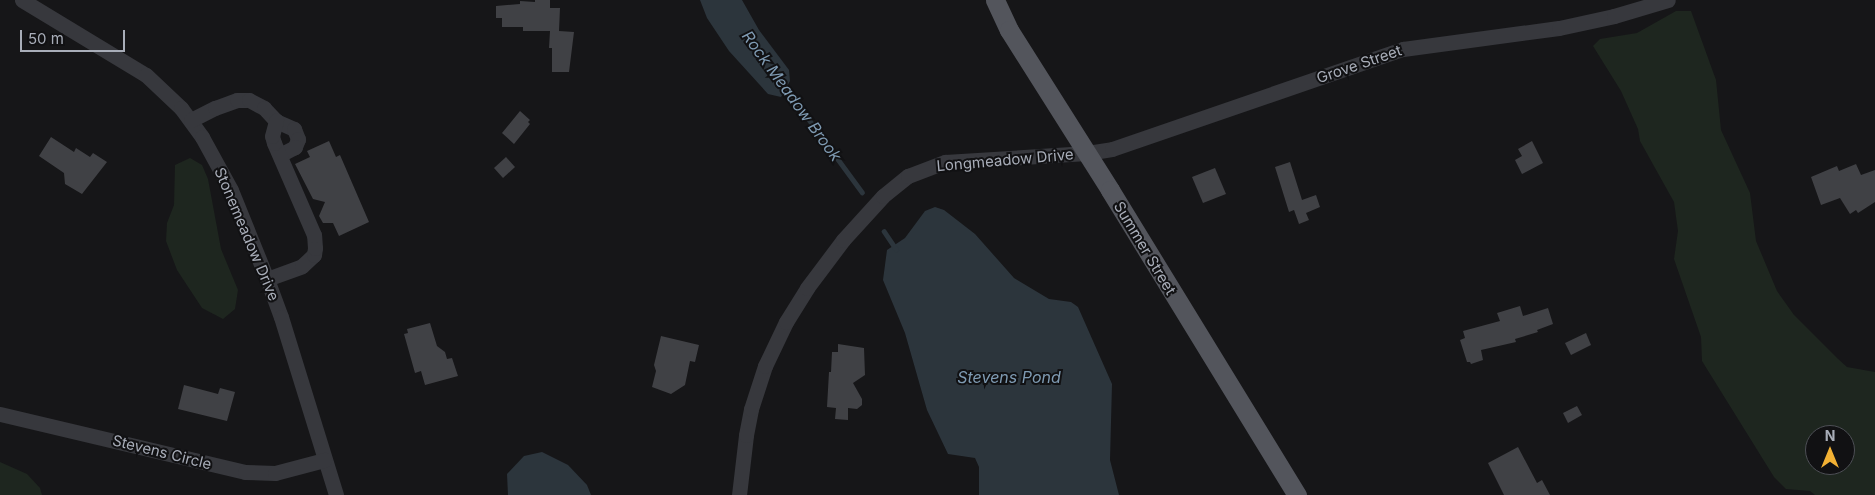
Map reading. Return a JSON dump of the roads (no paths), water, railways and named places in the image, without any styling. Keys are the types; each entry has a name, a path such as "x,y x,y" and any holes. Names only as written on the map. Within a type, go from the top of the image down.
{"main road":[{"name":"Summer Street","path":"995,0 1009,30 1087,153 1297,495"}],"street":[{"name":"Stonemeadow Drive","path":"22,0 146,75 170,96 191,120 231,190 267,280 281,317 336,495"},
{"name":"Grove Street","path":"1087,153 1112,149 1137,141 1403,49 1559,28 1614,16 1668,0"},
{"path":"191,120 237,100 248,100 264,108 276,121 294,129 298,139 296,148 280,155"},
{"path":"267,280 302,266 314,255 315,248 314,235 272,136 276,121"},
{"name":"Longmeadow Drive","path":"739,495 751,409 773,346 807,288 843,240 883,196 908,176 945,162 1087,153"},
{"name":"Stevens Circle","path":"0,414 245,472 274,473 324,460"}],"water":[{"path":"700,0 742,0 759,30 789,70 790,81 781,97 768,94 729,51 707,18"},
{"name":"Stevens Pond","path":"935,207 944,210 975,234 1014,278 1049,299 1071,302 1078,307 1112,384 1110,460 1119,495 979,495 979,467 975,458 948,454 927,410 905,333 883,280 887,250 905,238 925,211"},
{"path":"542,452 568,465 587,485 591,495 508,495 507,474 524,456"}],"waterway":[{"name":"Rock Meadow Brook","path":"783,84 862,192"},
{"name":"Rock Meadow Brook","path":"884,231 896,249"}]}
